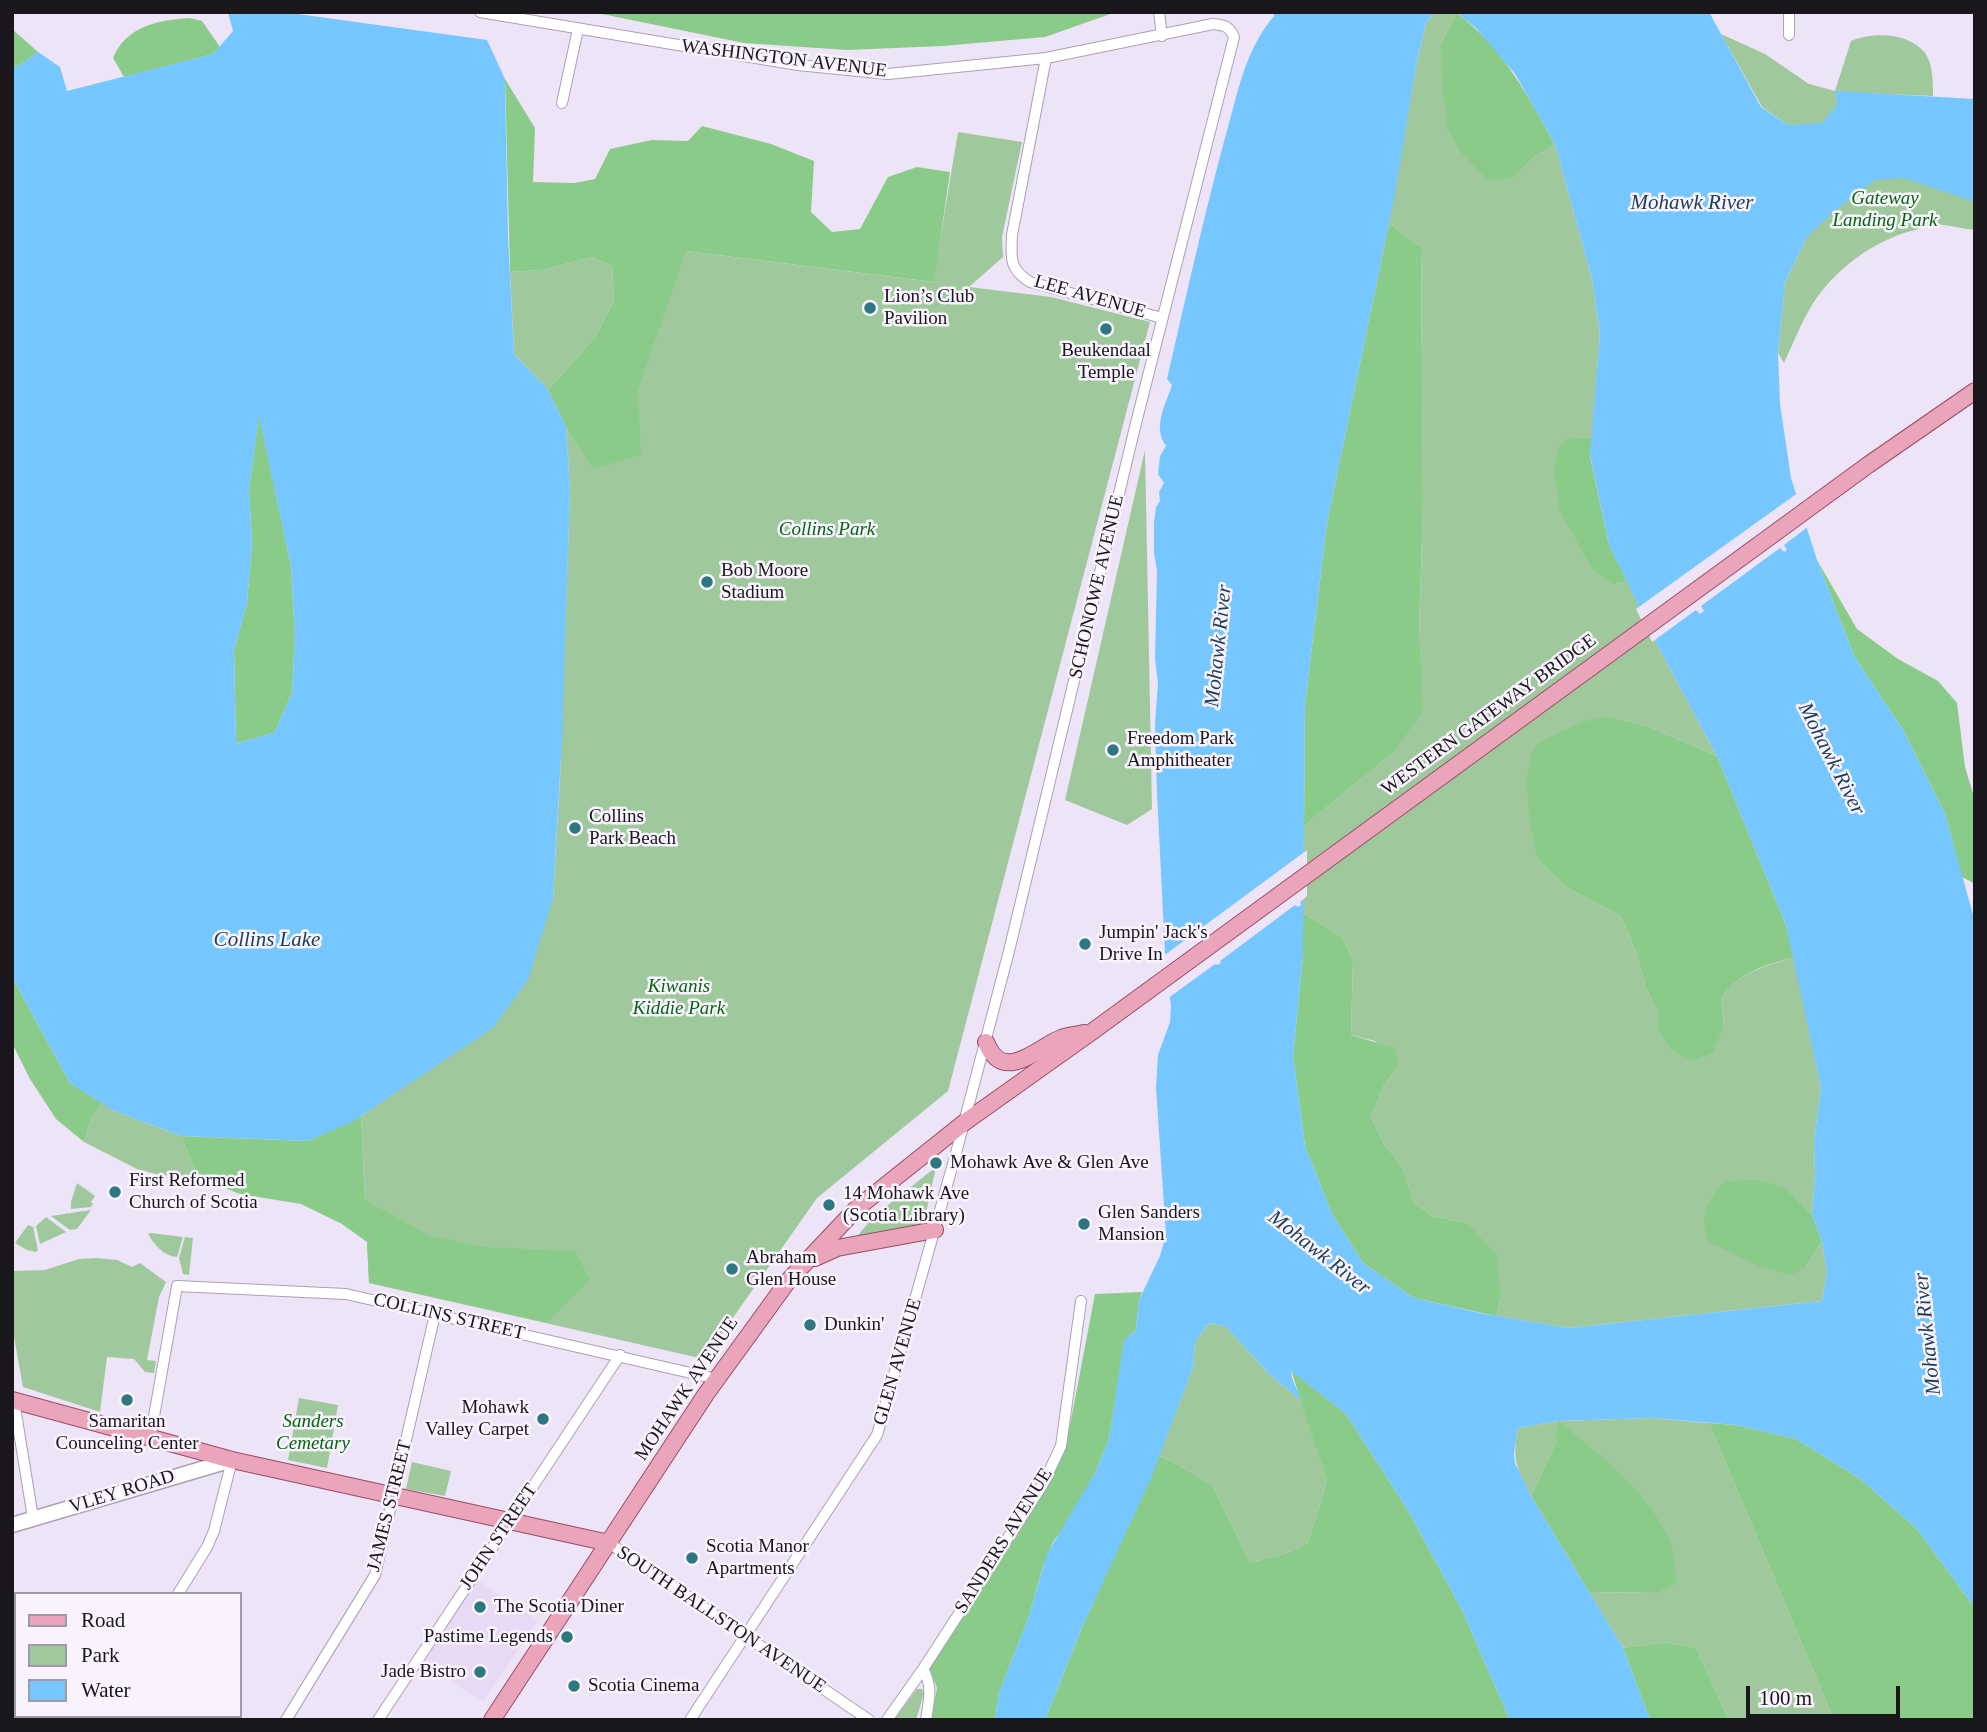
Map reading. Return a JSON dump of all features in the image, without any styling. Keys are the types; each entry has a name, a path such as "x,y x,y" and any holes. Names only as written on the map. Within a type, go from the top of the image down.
{"main road":[{"name":"WESTERN GATEWAY BRIDGE","path":"1135,999 1868,465 1975,391"},
{"name":"MOHAWK AVENUE","path":"492,1720 717,1379 788,1281 856,1209 965,1122 1135,999"},
{"path":"986,1042 996,1058 1008,1062 1035,1055 1061,1038 1093,1031"},
{"path":"806,1262 837,1248 935,1230"},
{"path":"13,1401 232,1460 609,1544"}],"street":[{"name":"WASHINGTON AVENUE","path":"480,12 798,65 888,74 1046,58 1213,24 1225,25 1231,30 1234,37 1230,52"},
{"path":"1159,12 1162,36"},
{"path":"1789,12 1789,35"},
{"path":"562,103 578,29"},
{"name":"SCHONOWE AVENUE","path":"965,1122 1230,52"},
{"name":"LEE AVENUE","path":"1046,58 1012,235 1011,260 1018,275 1030,282 1163,318"},
{"name":"GLEN AVENUE","path":"690,1720 877,1435 965,1122"},
{"name":"COLLINS STREET","path":"150,1439 177,1286 346,1294 717,1379"},
{"name":"SANDERS AVENUE","path":"887,1720 1043,1484 1061,1446 1081,1301"},
{"name":"JAMES STREET","path":"286,1720 375,1575 435,1314"},
{"name":"JOHN STREET","path":"378,1720 620,1355"},
{"path":"13,1401 33,1518"},
{"path":"179,1592 214,1531 232,1460"},
{"name":"VLEY ROAD","path":"12,1525 232,1460"},
{"name":"SOUTH BALLSTON AVENUE","path":"609,1544 869,1720"},
{"path":"922,1669 930,1680 926,1720"}],"shaded area":[{"path":"475,1578 538,1621 483,1702 421,1661"}],"green space":[{"path":"592,12 1116,12 1045,37 943,46 847,50 744,43"},
{"path":"1436,12 1457,13 1441,43 1515,177 1533,158 1555,144 1592,279 1600,333 1592,438 1570,437 1613,585 1627,581 1662,654 1717,756 1647,726 1608,716 1538,860 1566,887 1621,916 1636,952 1646,988 1658,1013 1659,1029 1724,1025 1721,999 1736,982 1753,971 1794,957 1821,1088 1814,1140 1812,1215 1787,1189 1806,1267 1822,1241 1827,1272 1822,1301 1569,1328 1496,1316 1501,1297 1467,1223 1432,1216 1414,1203 1403,1168 1384,1144 1371,1117 1383,1087 1398,1066 1375,1041 1351,1035 1353,961 1342,937 1303,913 1304,826 1394,752 1419,634 1423,504 1421,247 1389,223 1416,66 1426,22"},
{"path":"1457,13 1488,41 1513,73 1555,144 1533,158 1515,177 1488,181 1460,151 1448,130 1442,84 1441,43"},
{"path":"190,18 202,21 220,47 213,54 124,77 113,58 126,39 155,23"},
{"path":"12,29 38,52 12,70"},
{"path":"1721,34 1765,54 1809,84 1835,91 1851,41 1880,35 1900,38 1918,46 1928,57 1933,96 1836,92 1837,105 1822,124 1788,125 1762,107"},
{"path":"505,79 535,128 533,182 575,183 595,179 610,149 652,140 688,141 702,126 771,144 814,161 811,212 832,232 860,229 888,177 917,167 950,172 934,282 686,251 638,390 641,455 593,469 566,427 548,390 595,337 614,301 612,266 592,257 542,270 510,272"},
{"name":"Collins Park","path":"958,132 1022,142 1002,237 1003,257 969,287 1051,297 1150,322 948,1091 817,1198 704,1359 369,1283 361,1116 425,1072 553,898 570,489 566,427 686,251 933,282"},
{"name":"Gateway Landing Park","path":"1975,142 1975,230 1931,225 1882,242 1855,259 1831,280 1812,305 1784,363 1778,353 1785,282 1807,237 1807,196"},
{"path":"1389,223 1421,247 1423,504 1419,634 1423,711 1394,752 1304,826 1305,703 1327,523"},
{"path":"592,257 612,266 614,301 595,337 548,390 514,354 510,272 542,270"},
{"path":"259,414 291,566 295,636 292,693 275,732 236,744 234,650 247,603 252,544 249,490"},
{"path":"1570,437 1592,438 1590,456 1609,545 1627,581 1613,585 1591,567 1559,509 1554,471 1558,449"},
{"path":"1145,450 1152,809 1127,825 1065,800"},
{"path":"1817,560 1857,629 1898,659 1938,681 1957,703 1965,767 1975,800 1975,884 1962,877 1945,814 1903,730 1854,656"},
{"path":"1608,716 1647,726 1717,756 1786,925 1794,957 1753,971 1728,990 1721,999 1724,1025 1713,1053 1692,1061 1669,1047 1658,1029 1658,1013 1646,988 1636,952 1621,916 1566,887 1538,860 1529,818 1527,781 1531,755 1538,743 1582,722"},
{"path":"1303,913 1342,937 1353,961 1351,1035 1395,1048 1398,1066 1383,1087 1371,1117 1384,1144 1403,1168 1414,1203 1432,1216 1467,1223 1496,1254 1501,1297 1496,1316 1414,1298 1363,1263 1332,1214 1305,1146 1293,1056 1303,956"},
{"path":"12,977 70,1083 102,1103 91,1119 84,1142 56,1119 30,1079 12,1043"},
{"path":"102,1103 112,1110 181,1136 198,1177 159,1175 137,1169 84,1142 91,1119"},
{"path":"361,1116 365,1200 430,1236 483,1247 575,1251 590,1280 547,1322 369,1283 367,1242 342,1224 301,1204 240,1194 198,1177 181,1136 308,1141"},
{"path":"936,1167 923,1227 855,1239 873,1217"},
{"path":"1758,1180 1787,1189 1812,1215 1822,1241 1806,1267 1791,1275 1758,1266 1707,1241 1704,1221 1706,1208 1725,1181"},
{"path":"77,1183 95,1196 91,1207 71,1209"},
{"path":"91,1210 77,1229 70,1230 51,1216"},
{"path":"46,1217 66,1232 40,1244 36,1226"},
{"path":"28,1225 33,1227 38,1250 36,1252 15,1243"},
{"path":"148,1234 183,1237 177,1257 160,1249"},
{"path":"185,1237 193,1238 189,1275 183,1274 179,1258"},
{"path":"79,1259 117,1260 132,1267 140,1263 166,1282 159,1297 147,1360 156,1361 154,1373 145,1372 134,1359 107,1357 100,1412 23,1387 12,1326 12,1271 45,1270"},
{"path":"1142,1292 1136,1330 1127,1339 1123,1350 1109,1439 1096,1471 1070,1519 1053,1542 1028,1619 999,1693 995,1720 931,1720 937,1688 929,1667 1050,1482 1066,1446 1095,1294"},
{"path":"1209,1323 1225,1326 1271,1376 1302,1401 1327,1481 1308,1543 1284,1554 1250,1563 1213,1486 1159,1456 1193,1367 1195,1342"},
{"path":"1291,1370 1346,1414 1409,1512 1462,1610 1510,1720 1045,1720 1083,1625 1159,1456 1213,1486 1250,1563 1284,1554 1308,1543 1327,1481"},
{"name":"Sanders Cemetary","path":"299,1398 338,1405 327,1468 288,1460"},
{"path":"1652,1418 1709,1423 1834,1720 1729,1720 1696,1648 1666,1642 1623,1648 1589,1592 1657,1593 1559,1422 1555,1444 1531,1496 1517,1464 1515,1449 1518,1428 1558,1421"},
{"path":"1558,1421 1620,1474 1648,1504 1669,1539 1677,1582 1657,1593 1589,1592 1531,1496 1555,1444"},
{"path":"1709,1423 1736,1425 1796,1439 1859,1478 1916,1528 1975,1608 1975,1720 1834,1720"},
{"path":"412,1462 451,1471 445,1496 406,1489"},
{"path":"1666,1642 1696,1648 1729,1720 1650,1720 1623,1648"},
{"path":"917,1689 922,1689 924,1693 916,1720 894,1720"}],"water":[{"name":"Collins Lake","path":"228,12 283,12 487,40 505,79 508,236 514,354 548,390 566,427 570,489 562,739 553,898 528,980 493,1028 352,1122 308,1141 181,1136 112,1110 70,1083 12,977 12,70 38,52 60,67 67,91 213,54 233,31","holes":["259,416 291,566 295,636 292,693 275,732 236,744 234,650 247,603 252,544 249,490"]},
{"name":"Mohawk River","path":"1274,12 1436,12 1426,22 1416,66 1394,199 1327,523 1305,703 1303,956 1293,1056 1305,1146 1332,1214 1363,1263 1414,1298 1485,1314 1569,1328 1822,1301 1827,1272 1822,1241 1812,1215 1814,1140 1821,1088 1786,925 1717,756 1662,654 1609,545 1590,455 1600,333 1592,279 1555,144 1515,74 1476,28 1456,12 1709,12 1761,107 1788,125 1822,123 1837,105 1835,91 1975,99 1975,202 1904,178 1875,180 1837,209 1807,237 1785,282 1778,353 1780,404 1791,478 1817,560 1854,656 1903,730 1945,814 1975,922 1975,1608 1916,1528 1859,1478 1796,1439 1736,1425 1652,1418 1558,1421 1518,1428 1515,1463 1531,1496 1623,1648 1650,1720 1510,1720 1462,1610 1409,1512 1346,1414 1291,1371 1302,1401 1271,1376 1225,1326 1209,1323 1195,1342 1193,1367 1150,1481 1083,1625 1045,1720 995,1720 999,1693 1028,1619 1047,1554 1096,1471 1109,1439 1124,1340 1136,1330 1139,1300 1160,1256 1166,1235 1156,1088 1158,1055 1170,1022 1171,1005 1166,973 1155,725 1158,682 1155,659 1157,571 1154,523 1156,507 1160,501 1159,492 1164,483 1158,474 1160,456 1166,446 1162,439 1160,423 1172,385 1167,379 1188,287 1235,102 1249,58"}],"pier":[{"path":"1799,492 1809,526 1784,545 1787,550 1784,552 1780,548 1701,606 1704,611 1700,614 1696,610 1652,642 1636,609"},
{"path":"1307,850 1307,896 1300,902 1301,905 1295,905 1220,961 1221,963 1215,964 1167,999 1162,957"}],"place":[{"name":"Lion’s Club Pavilion","path":"870,308"},
{"name":"Beukendaal Temple","path":"1106,329"},
{"name":"Bob Moore Stadium","path":"707,582"},
{"name":"Freedom Park Amphitheater","path":"1113,750"},
{"name":"Collins Park Beach","path":"575,828"},
{"name":"Jumpin' Jack's Drive In","path":"1085,944"},
{"name":"Mohawk Ave & Glen Ave","path":"936,1163"},
{"name":"First Reformed Church of Scotia","path":"115,1192"},
{"name":"14 Mohawk Ave (Scotia Library)","path":"829,1205"},
{"name":"Glen Sanders Mansion","path":"1084,1224"},
{"name":"Abraham Glen House","path":"732,1269"},
{"name":"Dunkin'","path":"810,1325"},
{"name":"Samaritan Counceling Center","path":"127,1400"},
{"name":"Mohawk Valley Carpet","path":"543,1419"},
{"name":"Scotia Manor Apartments","path":"692,1558"},
{"name":"The Scotia Diner","path":"480,1607"},
{"name":"Pastime Legends","path":"567,1637"},
{"name":"Jade Bistro","path":"480,1672"},
{"name":"Scotia Cinema","path":"574,1686"}],"park label":[{"name":"Kiwanis Kiddie Park","path":"679,998"}]}
